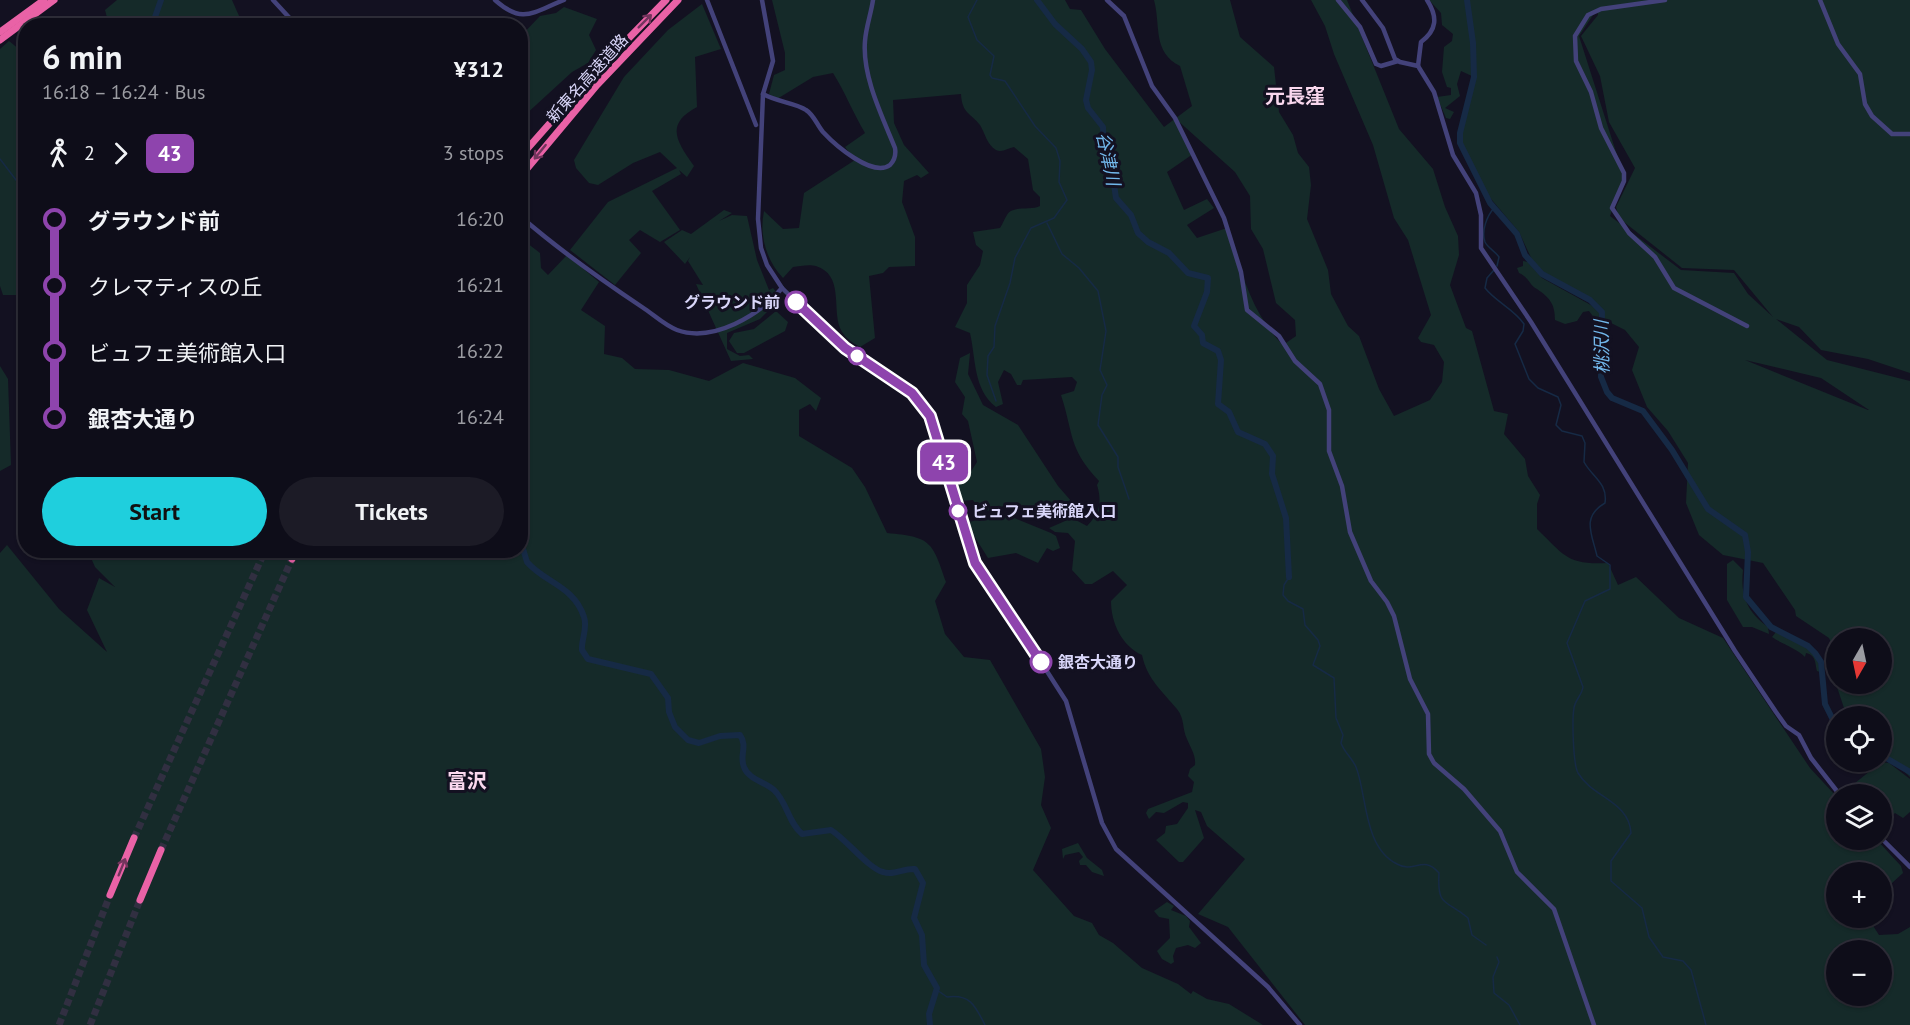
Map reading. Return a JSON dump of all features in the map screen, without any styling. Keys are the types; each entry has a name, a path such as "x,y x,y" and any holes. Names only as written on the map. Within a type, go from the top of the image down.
{"highway":[{"path":"19,18 44,0"},
{"path":"30,18 54,0"},
{"name":"新東名高速道路","path":"528,148 588,80 666,0"},
{"name":"新東名高速道路","path":"528,167 597,85 678,0"},
{"path":"0,32 18,19"},
{"path":"0,40 18,27"},
{"path":"110,895 134,838"},
{"path":"140,900 161,850"}],"street":[{"path":"273,0 290,18"},
{"path":"495,0 508,11 522,15 564,0"},
{"path":"707,0 756,125"},
{"path":"762,0 773,62 763,94 759,237 767,265 782,288 845,348 912,393 930,416 975,563 1066,700 1102,824 1116,849 1268,987 1300,1025"},
{"path":"763,94 776,101 808,111 832,140 871,168 881,168 890,164 896,154 895,148 873,88 865,57 866,32 873,0"},
{"path":"1107,0 1124,16 1152,86 1175,118 1224,218 1241,272 1247,310 1279,336 1295,361 1312,375 1324,392 1329,410 1329,451 1342,486 1350,532 1371,580 1394,616 1410,679 1428,714 1429,754 1434,763 1464,789 1500,831 1518,872 1554,909 1594,1025"},
{"path":"1338,0 1360,27 1376,64 1381,66 1398,61 1418,66"},
{"path":"1362,0 1383,28 1398,61"},
{"path":"1427,0 1433,9 1435,27 1431,35 1421,42 1418,66 1434,92 1453,155 1476,193 1481,214 1481,248 1531,322 1741,661 1782,721 1799,735 1811,759 1831,784"},
{"path":"1665,0 1601,9 1588,15 1575,36 1576,61 1591,92 1601,128 1624,173 1624,181 1612,208 1629,233 1655,257 1674,288 1747,326"},
{"path":"1820,0 1838,44 1860,74 1865,104 1872,116 1892,134 1910,134"},
{"path":"528,222 605,282 676,330 704,332 748,318 772,300 782,288"},
{"path":"1892,849 1910,867"}],"green space":[{"path":"117,0 232,0 240,18 107,18 105,10"},
{"path":"772,0 1065,0 1070,9 1081,10 1105,49 1164,127 1192,106 1180,66 1171,60 1161,46 1154,0 1230,0 1240,37 1274,67 1279,112 1293,135 1298,153 1309,167 1311,185 1307,219 1328,270 1331,294 1348,326 1359,336 1379,389 1394,416 1430,400 1442,382 1444,362 1434,345 1421,342 1418,338 1431,315 1408,240 1394,218 1373,145 1334,54 1325,26 1311,0 1347,0 1399,129 1433,169 1445,207 1458,236 1459,255 1450,285 1466,328 1472,331 1494,411 1508,414 1504,434 1525,459 1528,476 1540,495 1537,504 1537,529 1568,557 1584,562 1608,563 1618,585 1636,577 1679,618 1723,638 1810,768 1826,785 1826,850 1886,850 1901,866 1903,873 1892,883 1892,862 1826,862 1826,928 1874,928 1879,935 1898,934 1910,927 1910,1025 1305,1025 1228,927 1198,914 1245,859 1207,826 1201,812 1195,810 1204,838 1183,862 1179,862 1156,840 1165,833 1166,826 1177,824 1188,808 1188,803 1183,802 1164,813 1156,812 1149,819 1146,813 1148,809 1192,792 1194,782 1188,776 1190,769 1195,765 1195,758 1185,735 1180,713 1151,678 1142,655 1129,646 1119,633 1113,617 1111,601 1127,585 1113,571 1092,584 1085,584 1072,570 1075,541 1068,533 1055,532 1049,528 1072,518 1087,526 1099,507 1097,485 1099,481 1082,459 1073,441 1061,395 1074,391 1077,382 1072,377 1023,380 1021,385 1017,385 1011,374 1004,370 998,382 1003,404 996,407 983,392 979,383 970,333 955,327 967,303 967,285 980,265 983,251 976,245 973,232 1000,228 1009,212 1013,210 1040,206 1040,197 1033,190 1028,159 1014,147 1000,151 993,148 980,125 963,106 961,94 893,100 894,123 904,145 929,173 921,178 917,175 904,181 902,202 915,237 915,266 889,267 883,273 869,276 875,338 860,347 848,339 840,328 834,284 825,270 814,265 793,267 783,278 772,263 765,247 762,229 764,211 783,229 799,228 804,193 855,160 845,147 865,133 833,73 813,77 777,99 769,94 774,75 785,70 785,53","holes":["1176,119 1235,172 1250,196 1251,229 1263,249 1276,303 1295,320 1296,336 1283,345 1272,333 1255,305 1242,275 1227,228 1197,238 1187,225 1214,208 1207,199 1184,210 1167,172 1193,154"]},
{"path":"1429,0 1910,0 1910,373 1868,359 1821,350 1799,327 1776,319 1827,360 1910,381 1910,777 1892,760 1892,706 1843,706 1839,694 1892,694 1892,628 1826,628 1826,636 1796,616 1795,610 1763,563 1723,555 1699,535 1686,503 1688,463 1668,431 1647,407 1632,370 1639,347 1625,330 1603,319 1599,306 1554,282 1534,264 1519,232 1486,193 1460,143 1474,77 1461,71 1457,84 1460,96 1445,108 1454,112 1450,119 1446,118 1437,97 1451,95 1451,88 1447,87 1442,72 1444,47 1452,41 1453,34 1442,25 1441,13","holes":["1597,9 1598,15 1581,36 1600,76 1609,122 1635,168 1616,207 1619,218 1682,268 1734,270 1773,317 1748,294 1734,273 1681,270 1610,216 1624,177 1579,36","1745,360 1821,378 1869,410"]},
{"path":"702,4 721,49 695,57 697,107 680,120 677,127 682,149 694,166 687,177 679,170 681,174 652,191 680,230 660,242 640,230 629,240 641,253 615,285 570,250 608,202 677,168 660,152 633,163 598,185 589,183 576,168 574,160 624,77 668,30"},
{"path":"564,7 597,19 589,35 596,50 588,63 572,72 528,112 528,29 540,16 556,13"},
{"path":"9,41 18,48 18,295 3,295 0,286 0,49"},
{"path":"724,210 732,213 719,221 732,215 747,216 757,260 769,290 773,288 781,298 760,319 727,333 727,349 740,356 749,355 753,359 731,361 696,284 703,285 688,261 690,257 685,264 664,242 682,230 691,234"},
{"path":"528,244 540,253 541,268 548,275 567,255 599,282 581,310 605,326 604,354 622,358 635,369 669,370 709,381 743,363 795,378 821,398 816,411 810,404 799,410 799,436 852,468 865,487 887,533 921,539 933,550 946,582 935,601 945,634 964,657 990,660 1041,749 1045,777 1041,805 1051,828 1033,870 1074,916 1092,923 1099,935 1113,943 1142,968 1178,984 1191,994 1193,991 1207,999 1229,1004 1263,1025 0,1025 0,553 7,545 59,609 107,652 87,610 99,578 115,587 95,567 91,558 528,558"},
{"path":"1523,261 1528,262 1542,278 1598,309 1602,321 1597,333 1591,330 1595,319 1589,311 1583,312 1577,321 1565,324 1555,320 1553,306 1548,299 1519,273 1517,268 1523,266"},
{"path":"776,311 788,322 785,331 744,353 737,353 729,341 734,333 754,329"},
{"path":"970,353 968,374 983,405 1018,425 1058,486 1072,502 1069,510 1061,514 1046,516 1010,504 981,513 973,500 961,501 955,482 968,476 977,462 968,421 962,414 965,397 955,382 960,358"},
{"path":"0,366 8,379 11,465 0,471"},
{"path":"1002,513 1056,536 1060,548 1053,551 1047,548 1038,563 1016,553 988,558 966,523"},
{"path":"1733,560 1743,570 1743,588 1747,603 1755,616 1768,627 1769,634 1752,627 1743,627 1727,600 1727,564"},
{"path":"1776,632 1811,651 1819,664 1820,672 1817,671 1812,656 1806,653 1805,657 1772,637"},
{"path":"1892,765 1910,779 1910,812 1903,818 1895,813 1892,816 1892,784 1854,784 1869,772 1892,772"},
{"path":"1078,843 1087,858 1102,870 1104,876 1092,872 1086,865 1080,865 1079,861 1083,857 1079,852 1065,855 1063,859 1062,849"},
{"path":"1167,902 1174,906 1171,910 1186,916 1190,921 1189,927 1201,943 1195,948 1188,945 1176,948 1173,956 1174,962 1171,964 1162,959 1157,951 1170,938 1169,919 1159,917 1154,911"}],"waterway":[{"path":"156,18 161,0"},
{"path":"977,0 968,17 977,40 994,56 990,75 992,78 1005,81 1035,126 1056,148 1060,161 1059,182 1067,200 1054,218 1031,228 1015,258 1010,283 995,326 994,347 988,356 987,375 996,401"},
{"name":"谷津川","path":"1037,0 1055,24 1082,49 1091,62 1092,70 1086,100 1088,108 1103,127 1104,151 1112,171 1116,198 1131,215 1138,233 1148,242 1169,253 1188,273 1208,278 1207,292 1194,326 1202,335 1203,343 1218,351 1221,360 1218,404 1229,412 1238,432 1265,444 1273,456 1272,474 1286,518 1289,577"},
{"name":"桃沢川","path":"1467,0 1473,43 1474,77 1460,133 1460,143 1490,203 1517,234 1525,255 1542,274 1590,300 1602,312 1601,377 1607,392 1612,398 1643,411 1672,450 1708,509 1745,535 1748,552 1746,597 1771,627 1808,646 1815,653 1821,662 1826,706"},
{"path":"0,159 18,183"},
{"path":"1494,208 1485,224 1484,238 1486,244 1499,257 1497,266"},
{"path":"1047,223 1062,254 1079,268 1098,291 1106,331 1100,370 1107,385 1102,395 1098,425 1118,457 1118,467 1129,499"},
{"path":"1494,270 1487,278 1485,288 1524,324 1523,331 1515,344 1529,379 1538,388 1558,397 1561,405 1556,425 1562,431 1582,436 1585,443 1584,462 1602,485 1605,496 1605,503 1593,514 1590,526 1597,556 1610,565 1610,589 1585,601 1567,643 1583,687 1573,714 1576,768 1585,781 1617,807 1629,822 1631,833 1611,861 1611,881 1642,908 1649,937 1663,957 1683,961 1691,970 1706,1025"},
{"path":"526,558 534,569 573,598 579,607 585,621 582,650 588,659 651,674 668,698 669,712 675,727 688,740 699,743 720,736 740,735 746,771 774,790 802,834 831,830 864,860 883,872 915,869 923,883 914,918 922,935 924,965 937,988 929,1014 930,1025"},
{"path":"1289,577 1284,585 1283,595 1288,601 1303,609 1305,625 1318,640 1320,646 1313,665 1334,678 1336,718 1343,735 1341,743 1360,778 1368,819 1378,845 1386,856 1397,864 1408,867 1428,865 1439,873 1441,898 1468,918 1472,935 1486,945"},
{"name":"桃沢川","path":"1892,761 1910,772"},
{"path":"1497,957 1499,962 1493,977 1494,993 1509,1005 1520,1025"},
{"path":"937,990 947,997 961,997 971,1002 985,1025"}],"tunnel":[{"path":"134,838 262,558"},
{"path":"161,850 292,559"},
{"path":"59,1025 110,895"},
{"path":"90,1025 140,900"}],"bus line":[{"name":"43","path":"796,302 845,348 919,399 930,416 975,563 1041,662"}],"place":[{"name":"グラウンド前","path":"796,302"},
{"name":"ビュフェ美術館入口","path":"958,511"},
{"name":"銀杏大通り","path":"1041,662"}],"district":[{"name":"元長窪","path":"1295,96"},
{"name":"富沢","path":"467,781"}]}
